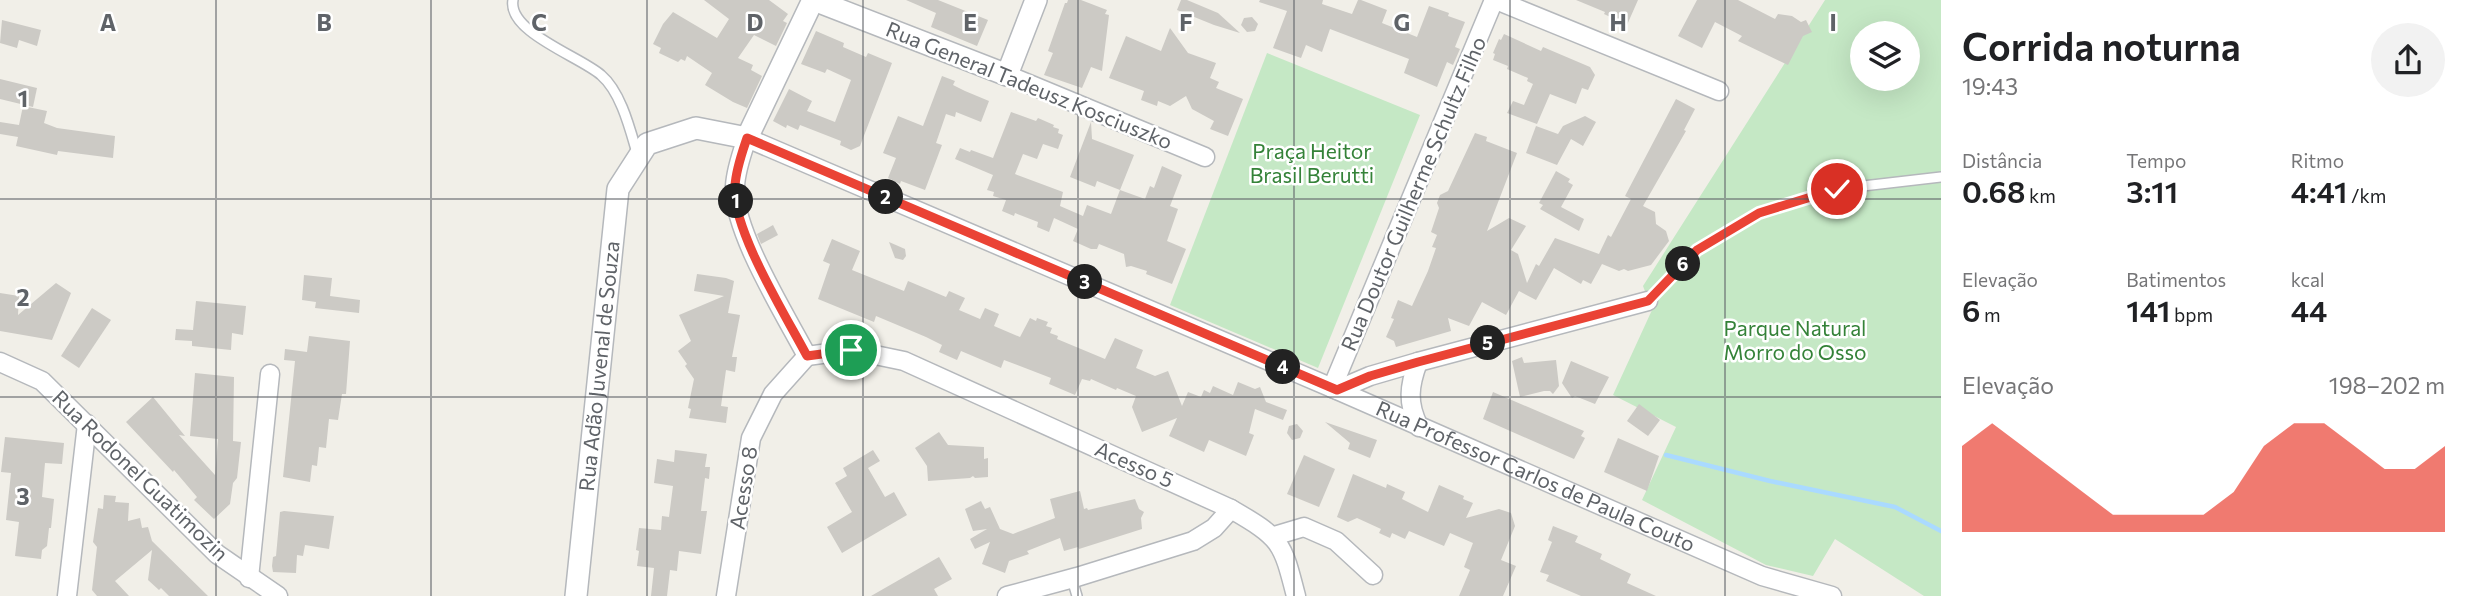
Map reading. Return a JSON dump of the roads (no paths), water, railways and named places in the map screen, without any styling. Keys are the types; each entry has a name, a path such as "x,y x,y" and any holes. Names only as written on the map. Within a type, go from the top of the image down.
{"street":[{"name":"Rua General Tadeusz Kosciuszko","path":"813,0 1007,75 1205,157"},
{"path":"807,356 756,259 736,209 735,186 747,138 813,0"},
{"path":"1007,75 1036,0"},
{"path":"1495,0 1719,91"},
{"name":"Rua Doutor Guilherme Schultz Filho","path":"1334,389 1495,0"},
{"name":"Rua Professor Carlos de Paula Couto","path":"643,151 696,128 747,138 1334,389 1762,576 1832,596"},
{"name":"Rua Adão Juvenal de Souza","path":"576,596 618,189 643,151"},
{"path":"1334,389 1418,362 1648,301"},
{"name":"Acesso 5","path":"807,356 851,350 904,361 1231,509 1274,536"},
{"name":"Acesso 8","path":"726,596 751,438 773,394 807,356"},
{"name":"Rua Rodonel Guatimozin","path":"0,362 42,381 217,554 278,596"},
{"path":"1418,362 1409,395 1411,412 1419,427"},
{"path":"249,578 270,374"},
{"path":"67,596 87,424"},
{"path":"1007,596 1075,587 1194,541 1214,528 1231,509"},
{"path":"1296,596 1287,558 1274,536 1304,527 1336,541 1373,575"}],"lane":[{"path":"513,0 514,12 530,32 602,75 625,112 643,151"},
{"path":"1648,301 1697,250 1759,213 1837,189 1941,177"}],"waterway":[{"path":"1666,455 1770,481 1895,507 1941,531"}],"park label":[{"name":"Praça Heitor Brasil Berutti","path":"1312,164"},
{"name":"Parque Natural Morro do Osso","path":"1795,341"}]}
